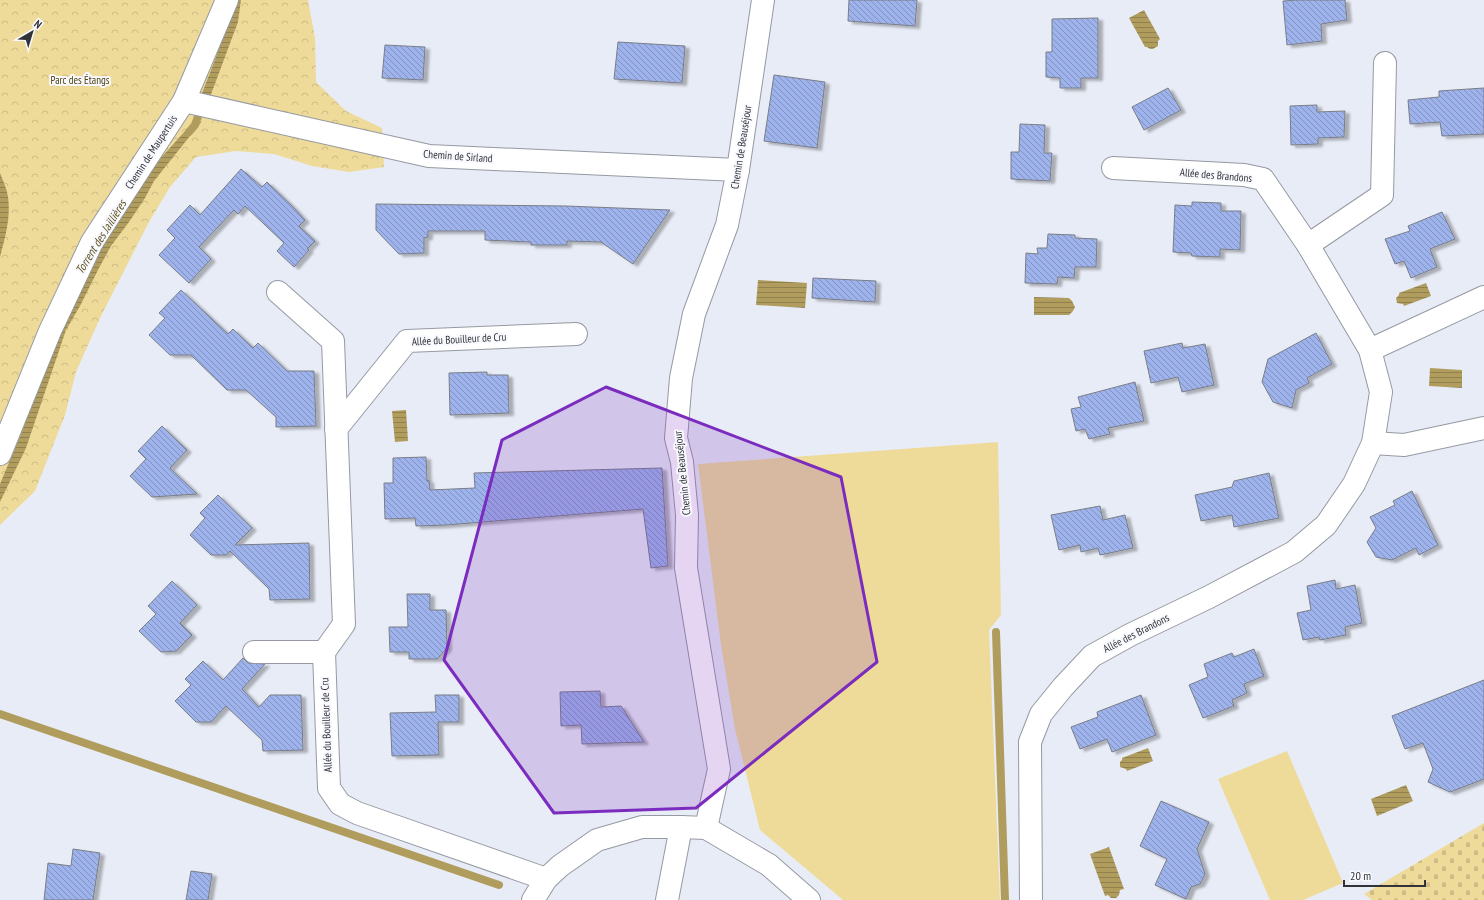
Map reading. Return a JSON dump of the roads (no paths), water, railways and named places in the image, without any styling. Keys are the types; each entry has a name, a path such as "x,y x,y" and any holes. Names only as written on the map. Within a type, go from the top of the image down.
{"street":[{"name":"Chemin de Maupertuis","path":"0,454 50,331 92,242 187,102 227,0"},
{"name":"Chemin de Beauséjour","path":"706,828 719,769 686,568 687,515 682,462 676,438 681,378 694,314 727,225 738,170 763,0"},
{"path":"1308,245 1382,195 1385,63"},
{"name":"Chemin de Sirland","path":"187,102 429,156 738,170"},
{"name":"Allée des Brandons","path":"1031,900 1030,742 1041,714 1063,687 1092,656 1130,635 1209,597 1294,552 1326,525 1354,484 1373,443 1381,392 1370,350 1308,245 1263,179 1244,175 1113,168"},
{"path":"254,652 324,652 344,624 333,342 278,292"},
{"path":"1370,350 1484,297"},
{"name":"Allée du Bouilleur de Cru","path":"336,429 407,341 576,334"},
{"path":"1373,443 1404,445 1484,428"},
{"name":"Allée du Bouilleur de Cru","path":"324,652 329,788 340,804 357,813 546,879"},
{"path":"534,900 546,879 560,866 597,840 642,827 681,827 706,828 769,865 809,900"},
{"path":"667,900 681,827"}],"waterway":[{"name":"Torrent des Jaillières","path":"189,132 195,125 202,105"},
{"path":"996,632 1005,900"},
{"path":"0,714 499,885"}],"park label":[{"name":"Parc des Étangs","path":"80,80"}]}
